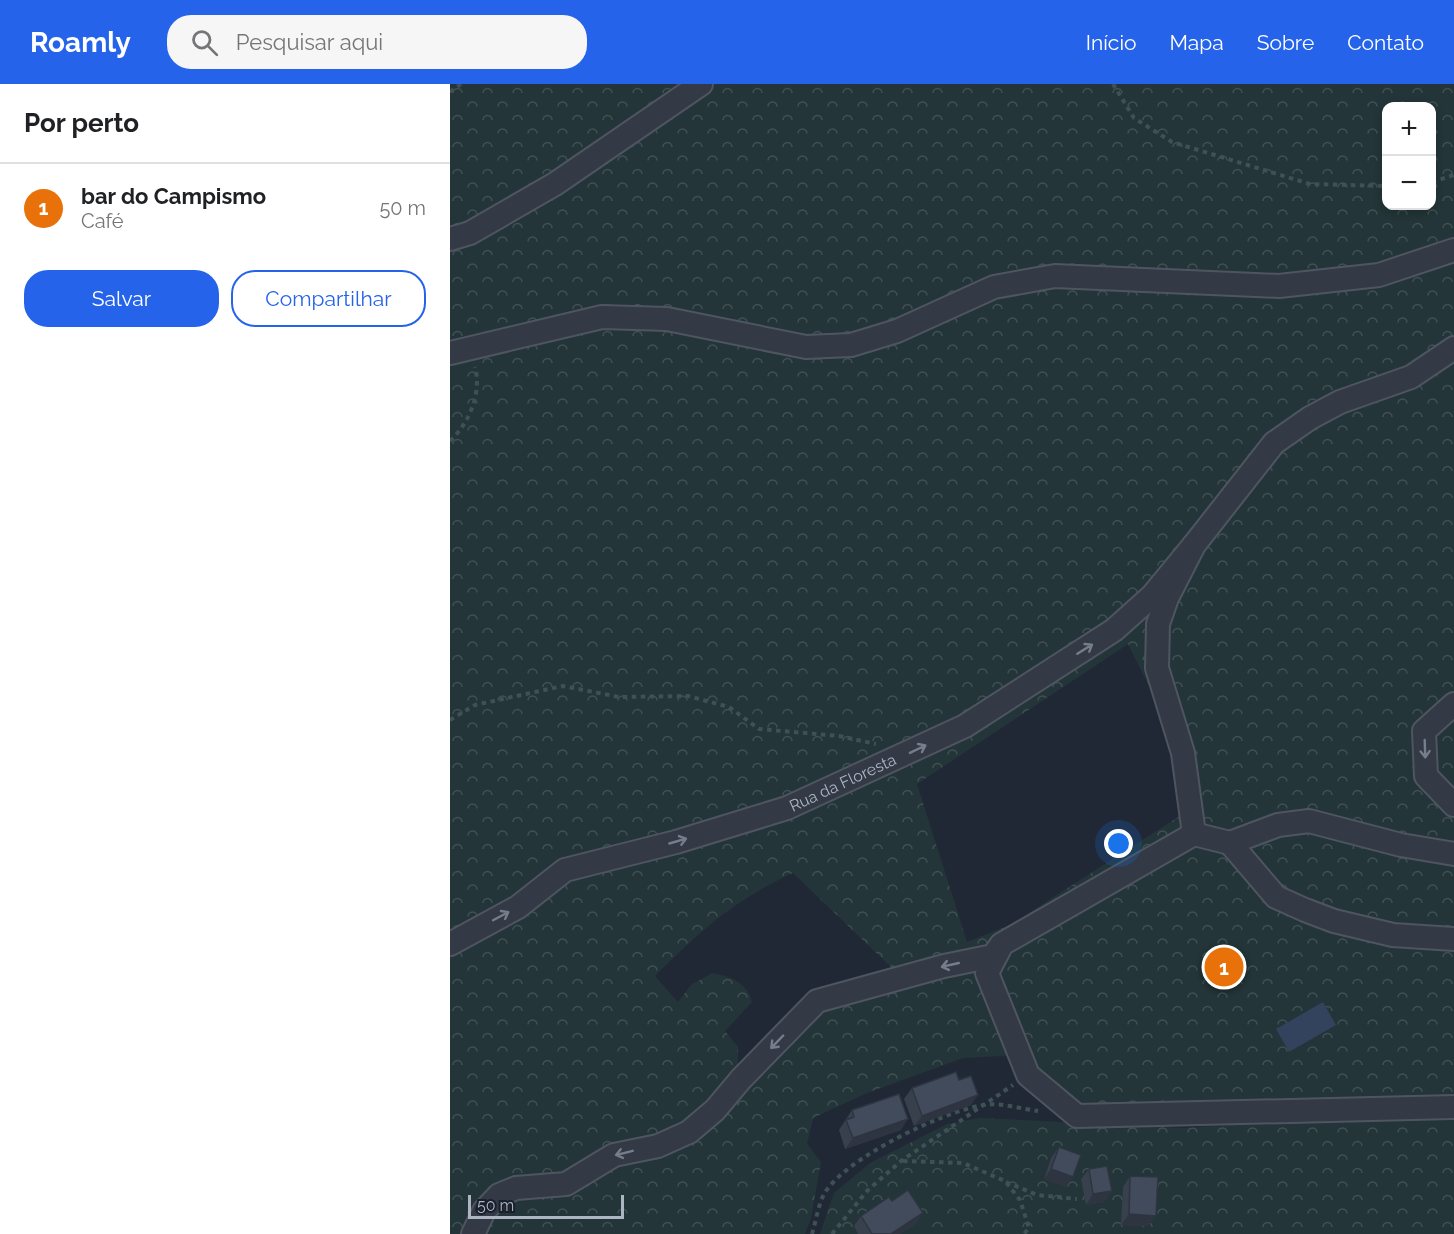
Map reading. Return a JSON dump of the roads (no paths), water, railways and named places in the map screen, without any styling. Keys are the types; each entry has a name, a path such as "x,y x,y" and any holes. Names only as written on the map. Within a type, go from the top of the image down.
{"street":[{"path":"450,239 470,233 555,184 700,84"},
{"path":"460,351 602,317 667,318 806,347 851,345 897,331 994,287 1027,279 1055,276 1279,286 1379,275 1454,250"},
{"path":"1194,834 1183,753 1157,668 1158,624 1167,598 1194,545 1274,443 1310,418 1340,402 1411,377 1454,348"},
{"name":"Rua da Floresta","path":"450,944 518,907 565,870 676,842 787,808 965,726 1114,630 1152,596 1194,545"},
{"path":"1454,704 1424,731 1426,776 1454,805"},
{"path":"473,1234 484,1211 499,1195 516,1188 566,1184 614,1155 658,1146 689,1132 715,1110 741,1079 817,1001 944,966 993,956 1002,944 1194,834 1230,843 1278,825 1309,821 1401,845 1454,854"},
{"path":"1230,843 1276,897 1305,910 1373,931 1423,938 1454,939"},
{"path":"1002,944 987,973 1028,1075 1077,1116 1454,1107"}],"water":[{"path":"1323,1002 1336,1025 1289,1052 1276,1029"}],"place":[{"name":"bar do Campismo","path":"1224,967"}]}
